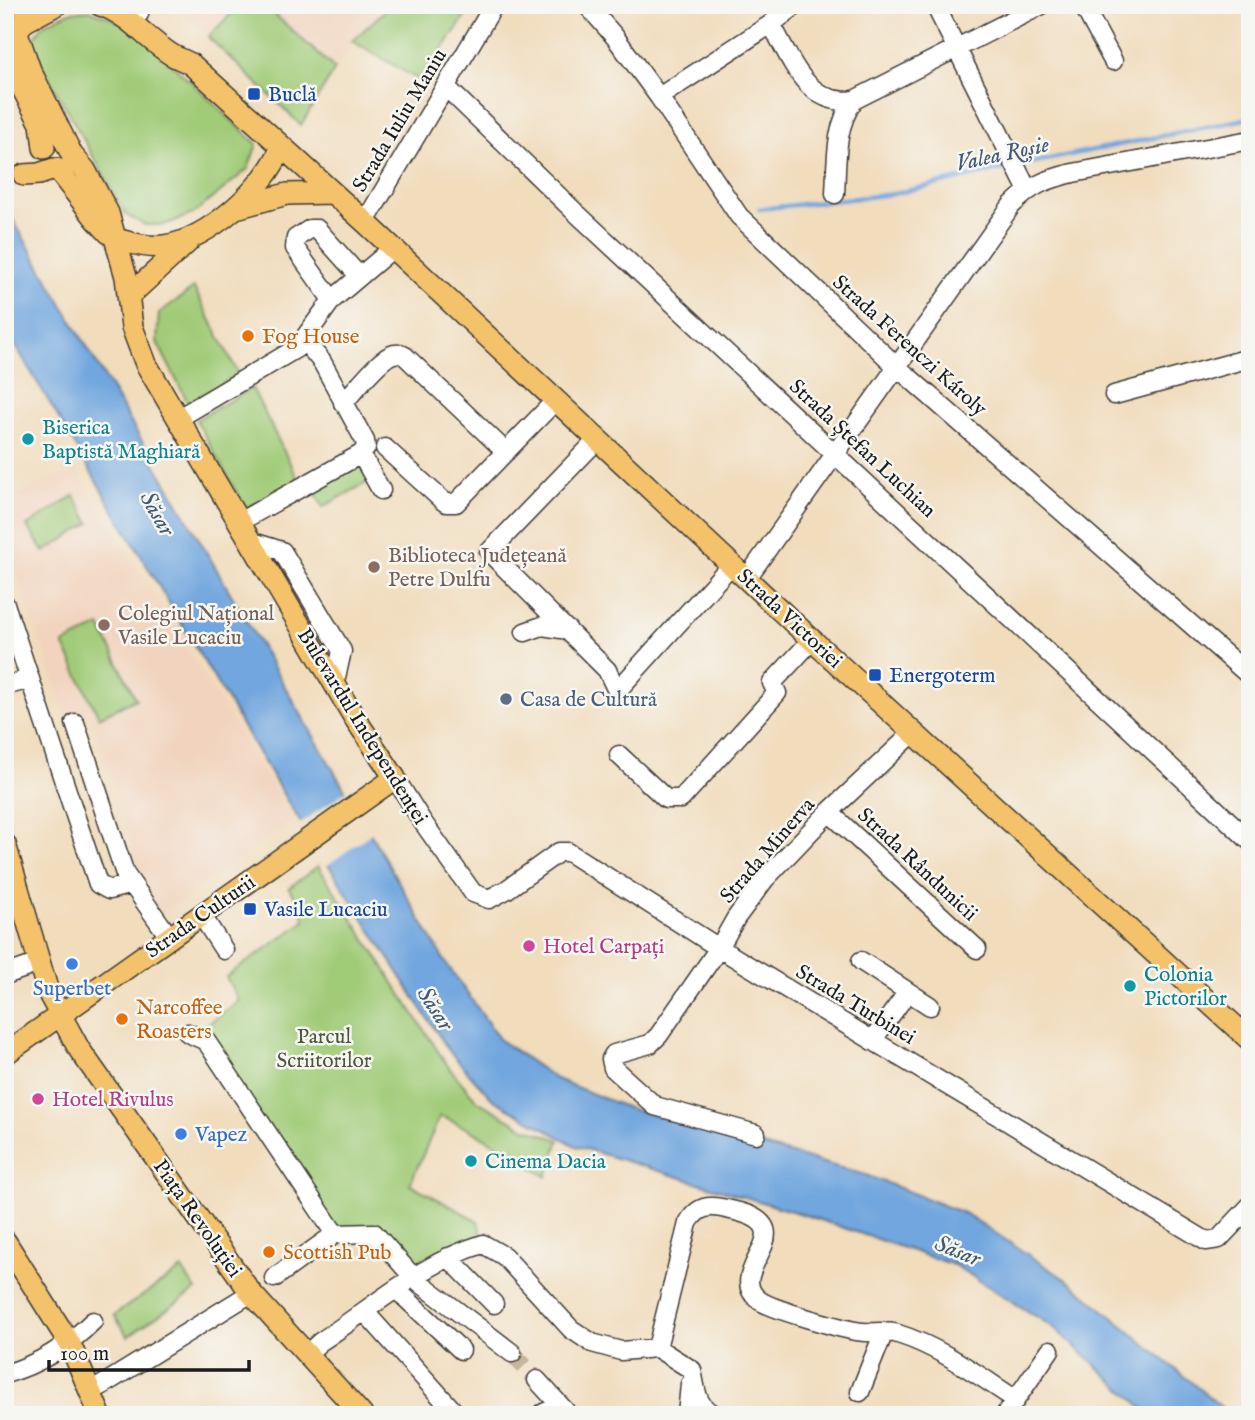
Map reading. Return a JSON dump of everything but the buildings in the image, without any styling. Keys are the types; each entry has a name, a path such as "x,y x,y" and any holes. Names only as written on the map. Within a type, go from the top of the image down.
{"main road":[{"path":"17,22 56,5"},
{"name":"Strada Victoriei","path":"100,5 126,18 173,56 185,60"},
{"name":"Strada Victoriei","path":"132,8 180,49 185,60 365,222 811,640 1250,1040"},
{"name":"Bulevardul Independenței","path":"17,22 56,156"},
{"name":"Bulevardul Independenței","path":"5,55 56,156 96,219 116,239 130,295 132,327 146,364 355,717 396,778"},
{"path":"130,295 192,238 234,209 271,169 281,148"},
{"path":"26,175 56,156"},
{"path":"234,209 287,194 332,193"},
{"path":"116,239 156,247 192,238"},
{"name":"Strada Culturii","path":"5,1054 396,778"},
{"name":"Piața Revoluției","path":"5,844 48,992 59,1016 79,1049 251,1293"},
{"path":"5,1241 70,1344 100,1415"},
{"path":"251,1293 362,1415"}],"street":[{"name":"Strada Iuliu Maniu","path":"365,222 494,5"},
{"name":"Strada Ferenczi Károly","path":"587,5 615,37 659,97 739,216 897,367 1250,676"},
{"path":"659,97 796,5"},
{"path":"935,5 1027,189"},
{"path":"771,24 811,89 822,98 836,102 853,100 1042,5"},
{"path":"1083,5 1113,61"},
{"name":"Strada Ștefan Luchian","path":"446,87 573,210 1250,841"},
{"path":"835,194 839,134 844,113 853,100"},
{"path":"598,439 489,552 607,670 617,691 740,571 835,453 1011,206 1027,189 1046,180 1073,173 1250,140"},
{"path":"332,300 295,248 296,238 310,229 317,229 359,276"},
{"path":"177,419 288,354 304,340 332,300 393,249"},
{"path":"239,522 361,454 366,448 365,441 322,362 304,340"},
{"path":"344,403 384,359 400,354 506,452"},
{"path":"1114,395 1250,358"},
{"path":"385,447 442,500 451,504 461,500 556,400"},
{"path":"361,454 381,490"},
{"path":"5,604 96,878 99,884 109,890 132,884"},
{"path":"525,632 542,626 568,630"},
{"path":"619,755 666,799 681,799 777,693 772,683 811,640"},
{"path":"5,686 30,679"},
{"path":"75,723 125,874 170,938"},
{"name":"Strada Minerva","path":"756,1134 655,1106 613,1068 611,1059 614,1054 650,1044 765,879 829,812 914,733"},
{"name":"Bulevardul Independenței","path":"396,778 422,821 473,892"},
{"name":"Strada Rândunicii","path":"829,812 977,949"},
{"name":"Strada Turbinei","path":"473,892 489,899 506,890 558,852 568,852 719,948 1206,1241 1219,1239 1250,1206"},
{"path":"202,916 225,950"},
{"path":"860,961 930,1006"},
{"path":"5,975 39,962"},
{"path":"872,1041 907,993"},
{"path":"188,1033 206,1041 335,1234"},
{"path":"657,1348 688,1223 692,1215 710,1206 750,1215 760,1220 766,1228 766,1236 748,1282 750,1291 764,1304 858,1332 898,1334 956,1362 1015,1399"},
{"path":"274,1278 335,1234 373,1233 414,1278 512,1353"},
{"path":"307,1354 414,1278 458,1251 483,1244 504,1256 571,1329 592,1343 621,1351 657,1348 692,1370 700,1403 706,1411 716,1415"},
{"path":"448,1257 494,1304"},
{"path":"397,1290 461,1350"},
{"name":"Piața Revoluției","path":"91,1392 251,1293"},
{"path":"365,1312 457,1415"},
{"path":"5,1374 19,1370 70,1344 93,1321"},
{"path":"860,1392 884,1332"},
{"path":"1005,1415 1050,1350"},
{"path":"687,1415 692,1370"},
{"path":"537,1380 567,1412"},
{"path":"540,1415 552,1409 567,1412"}],"shaded area":[{"path":"176,5 473,5 421,81 352,42 301,125"},
{"name":"Colegiul Național Vasile Lucaciu","path":"77,470 294,821 159,916 133,876 125,853 134,850 90,715 67,722 5,535 5,499"}],"green space":[{"path":"240,5 264,5 335,69 301,125 208,37"},
{"path":"473,5 421,81 352,41 390,6"},
{"path":"89,10 137,31 257,144 248,169 193,214 164,225 145,225 126,215 30,44 44,24 70,12"},
{"path":"194,288 239,375 188,403 157,342 159,313"},
{"path":"252,388 299,481 246,509 196,420"},
{"path":"358,461 370,481 323,507 312,487"},
{"path":"74,496 90,523 44,552 27,526"},
{"path":"100,626 136,699 99,717 63,644"},
{"name":"Parcul Scriitorilor","path":"318,866 447,1065 476,1100 525,1128 559,1140 547,1177 482,1136 440,1116 410,1184 478,1221 483,1244 414,1278 374,1233 335,1234 193,1035 239,1001 226,977 305,921 301,906 289,888"},
{"path":"182,1269 196,1290 128,1336 114,1315"}],"water":[{"name":"Săsar","path":"5,206 444,960 500,1040 556,1079 628,1108 866,1175 966,1214 1071,1283 1231,1415 1151,1415 1053,1327 954,1265 808,1216 576,1146 492,1099 449,1051 289,804 5,328"}],"pier":[{"path":"349,789 373,832 325,867 298,825"}],"waterway":[{"name":"Valea Roșie","path":"1021,165 1250,118"},
{"name":"Valea Roșie","path":"759,209 893,194 1012,167"}],"tunnel":[{"path":"512,1353 537,1380"}],"place":[{"name":"Buclă","path":"254,94"},
{"name":"Fog House","path":"248,336"},
{"name":"Biserica Baptistă Maghiară","path":"28,439"},
{"name":"Biblioteca Județeană Petre Dulfu","path":"374,567"},
{"name":"Colegiul Național Vasile Lucaciu","path":"104,625"},
{"name":"Energoterm","path":"875,675"},
{"name":"Casa de Cultură","path":"506,699"},
{"name":"Vasile Lucaciu","path":"250,909"},
{"name":"Hotel Carpați","path":"529,946"},
{"name":"Superbet","path":"72,964"},
{"name":"Colonia Pictorilor","path":"1130,986"},
{"name":"Narcoffee Roasters","path":"122,1019"},
{"name":"Hotel Rivulus","path":"38,1099"},
{"name":"Vapez","path":"181,1134"},
{"name":"Cinema Dacia","path":"471,1161"},
{"name":"Scottish Pub","path":"269,1252"}]}
